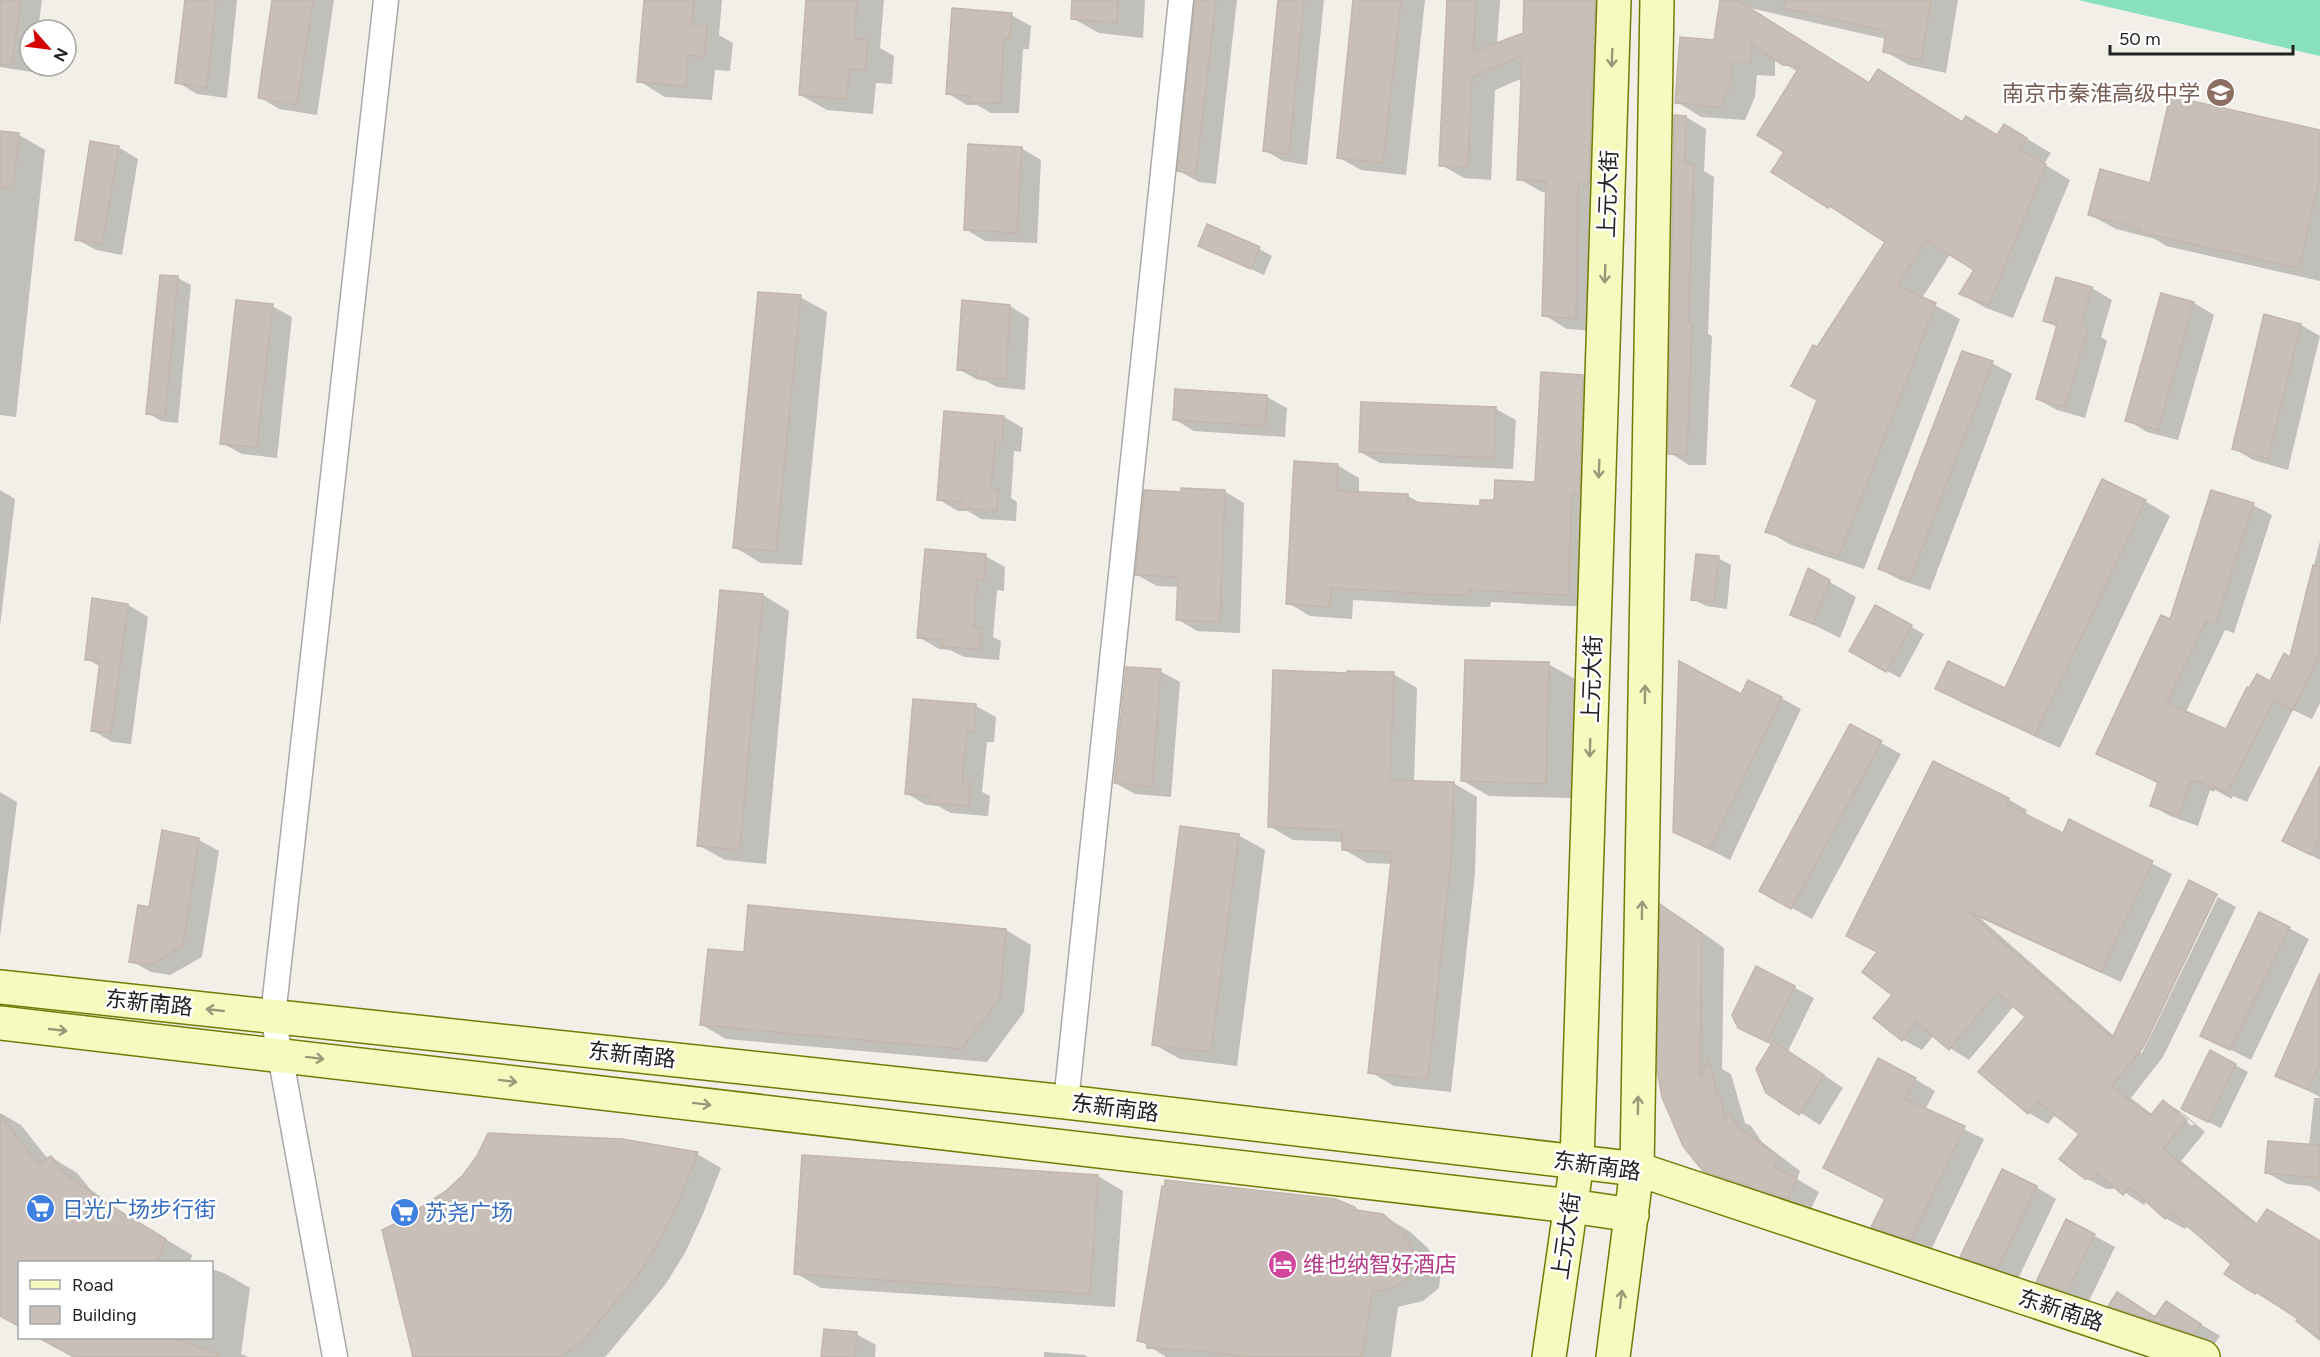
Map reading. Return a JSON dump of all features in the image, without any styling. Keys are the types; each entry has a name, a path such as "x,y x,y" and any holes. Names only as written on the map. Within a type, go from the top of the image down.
{"main road":[{"name":"上元大街","path":"1549,1357 1577,1162 1614,0"},
{"name":"上元大街","path":"1613,1357 1637,1169 1657,0"},
{"name":"东新南路","path":"0,987 1066,1102 1637,1169 2203,1357"},
{"name":"东新南路","path":"0,1023 280,1054 1632,1215"}],"street":[{"path":"335,1357 273,1016 386,0"},
{"path":"1066,1102 1181,0"}],"green space":[{"path":"2078,0 2320,0 2320,56"}],"building":[{"path":"0,0 21,0 12,65 0,64"},
{"path":"185,0 216,0 207,88 175,83"},
{"path":"272,0 313,0 297,105 258,98"},
{"path":"644,0 694,0 692,25 707,26 704,57 688,55 686,86 637,82"},
{"path":"806,0 857,0 854,39 868,40 865,70 849,69 847,99 799,95"},
{"path":"1072,0 1118,0 1117,23 1071,19"},
{"path":"1195,0 1216,0 1196,174 1177,171"},
{"path":"1278,0 1304,0 1289,155 1263,151"},
{"path":"1353,0 1401,0 1383,163 1337,158"},
{"path":"1447,0 1476,0 1473,52 1523,33 1524,0 1595,0 1589,184 1578,184 1576,319 1542,316 1546,181 1517,180 1522,56 1472,77 1468,167 1439,166"},
{"path":"1720,0 1737,0 1869,83 1878,69 1962,122 1966,116 1997,135 2004,124 2027,138 2019,150 2046,164 1989,305 1959,294 1974,270 1926,240 1897,286 1936,303 1839,556 1765,532 1817,400 1791,386 1813,345 1817,347 1885,242 1830,206 1828,208 1771,172 1784,152 1757,135 1800,66 1783,65 1751,44 1751,63 1732,62 1731,83 1720,107 1675,103 1680,37 1714,40"},
{"path":"1785,0 1931,0 1921,60 1883,52 1886,31 1784,8"},
{"path":"952,8 1012,13 1010,39 1004,39 1000,103 970,103 970,96 946,94"},
{"path":"2170,96 2320,130 2320,176 2299,268 2139,232 2140,228 2088,215 2100,169 2150,183"},
{"path":"1674,115 1686,116 1685,163 1694,164 1688,323 1692,323 1687,455 1668,454"},
{"path":"0,131 19,133 13,189 0,188"},
{"path":"90,141 119,146 102,244 75,240"},
{"path":"968,144 1022,147 1017,233 964,230"},
{"path":"1207,224 1260,247 1251,269 1198,246"},
{"path":"160,275 178,276 165,416 146,414"},
{"path":"2056,277 2092,287 2081,326 2088,328 2065,407 2036,399 2057,325 2043,321"},
{"path":"758,292 801,295 776,551 733,548"},
{"path":"2161,293 2194,302 2158,430 2125,421"},
{"path":"236,300 273,304 257,447 220,444"},
{"path":"962,300 1010,305 1006,379 976,377 977,371 957,370"},
{"path":"2264,314 2301,324 2268,459 2232,449"},
{"path":"1962,351 1993,361 1910,580 1878,569"},
{"path":"1541,372 1583,375 1580,494 1572,494 1568,595 1469,590 1469,595 1431,594 1331,588 1330,607 1286,604 1294,461 1338,464 1336,491 1408,494 1408,502 1480,506 1480,500 1494,500 1495,480 1535,482"},
{"path":"1175,389 1267,395 1265,426 1173,420"},
{"path":"1361,402 1496,407 1494,458 1359,452"},
{"path":"944,411 1004,416 1002,442 995,441 991,489 998,489 997,511 960,508 961,502 937,500"},
{"path":"2102,479 2146,500 2035,735 1935,689 1948,661 2005,688"},
{"path":"1181,488 1225,490 1220,622 1176,620 1178,577 1135,575 1144,490 1181,492"},
{"path":"2211,490 2254,503 2215,624 2206,621 2167,703 2226,729 2247,687 2249,688 2257,674 2270,681 2284,653 2290,657 2313,565 2320,566 2320,653 2293,710 2274,700 2227,793 2214,786 2212,789 2196,780 2195,783 2191,781 2179,816 2150,806 2158,782 2096,754 2161,615 2170,619"},
{"path":"925,549 986,554 984,580 977,579 974,627 981,628 980,649 942,647 943,640 917,638"},
{"path":"1696,554 1719,556 1714,602 1691,600"},
{"path":"1808,568 1830,580 1813,624 1790,615"},
{"path":"720,590 763,594 740,850 697,846"},
{"path":"92,598 128,604 111,733 91,731 100,661 85,660"},
{"path":"1875,605 1912,625 1886,672 1849,651"},
{"path":"1465,660 1549,662 1546,784 1461,781"},
{"path":"1679,661 1741,694 1748,680 1782,697 1710,849 1673,832"},
{"path":"1126,667 1161,669 1152,787 1114,783"},
{"path":"1273,670 1394,672 1390,780 1454,782 1451,859 1428,1079 1368,1073 1392,852 1342,850 1342,830 1268,827"},
{"path":"913,699 976,704 974,732 967,731 962,782 970,783 969,806 930,803 931,796 905,794"},
{"path":"1850,724 1882,741 1791,909 1759,891"},
{"path":"1933,761 2009,798 2006,804 2063,833 2069,819 2153,861 2101,972 1966,910 2112,1038 2189,880 2217,894 2144,1046 2112,1086 2150,1116 2163,1100 2187,1120 2163,1149 2256,1225 2267,1209 2320,1241 2320,1340 2296,1321 2298,1319 2224,1274 2231,1264 2171,1212 2165,1219 2130,1187 2123,1195 2097,1173 2093,1179 2085,1179 2059,1159 2079,1134 2038,1102 2028,1114 1978,1072 2025,1017 1997,992 1949,1050 1916,1022 1902,1041 1873,1018 1892,995 1862,972 1877,952 1846,936"},
{"path":"2320,766 2320,837 2311,855 2282,841"},
{"path":"1180,826 1239,834 1211,1052 1152,1045"},
{"path":"162,830 199,838 183,946 150,965 129,962 138,905 149,907"},
{"path":"1660,904 1702,934 1700,1078 1709,1059 1717,1094 1722,1101 1724,1119 1729,1112 1739,1128 1779,1157 1774,1168 1797,1177 1788,1199 1703,1171 1683,1146 1662,1097 1657,1070"},
{"path":"748,905 1006,929 1000,998 961,1049 700,1025 708,949 744,952"},
{"path":"2259,912 2290,927 2230,1050 2200,1036"},
{"path":"1756,966 1795,986 1767,1042 1738,1028 1732,1015"},
{"path":"2320,973 2320,1063 2308,1090 2275,1076"},
{"path":"1773,1041 1824,1075 1799,1115 1766,1093 1756,1069"},
{"path":"2210,1050 2236,1064 2208,1122 2181,1109"},
{"path":"1878,1058 1916,1078 1905,1099 1965,1126 1911,1240 1871,1227 1885,1199 1823,1168"},
{"path":"0,1115 38,1164 51,1156 63,1172 98,1198 166,1239 158,1261 18,1261 18,1326 0,1316"},
{"path":"488,1133 622,1139 698,1152 679,1200 641,1271 583,1341 559,1357 413,1357 382,1230 446,1191 463,1175 477,1156"},
{"path":"2268,1141 2320,1145 2320,1178 2265,1173"},
{"path":"802,1155 1098,1175 1090,1294 794,1274"},
{"path":"2002,1169 2037,1186 1997,1269 1960,1257"},
{"name":"维也纳智好酒店","path":"1165,1180 1335,1199 1355,1207 1356,1210 1383,1214 1402,1231 1415,1255 1413,1273 1397,1286 1372,1292 1362,1357 1248,1357 1203,1351 1147,1348 1147,1343 1137,1341 1162,1186 1165,1186"},
{"path":"2066,1219 2095,1234 2067,1292 2036,1282"},
{"path":"2117,1292 2155,1317 2166,1301 2201,1324 2194,1334 2108,1306"},
{"path":"824,1329 857,1332 855,1357 821,1357"},
{"path":"41,1339 176,1339 220,1355 219,1357 74,1357"}],"place":[{"name":"南京市秦淮高级中学","path":"2221,93"},
{"name":"日光广场步行街","path":"41,1209"},
{"name":"苏尧广场","path":"404,1212"},
{"name":"维也纳智好酒店","path":"1282,1264"}]}
